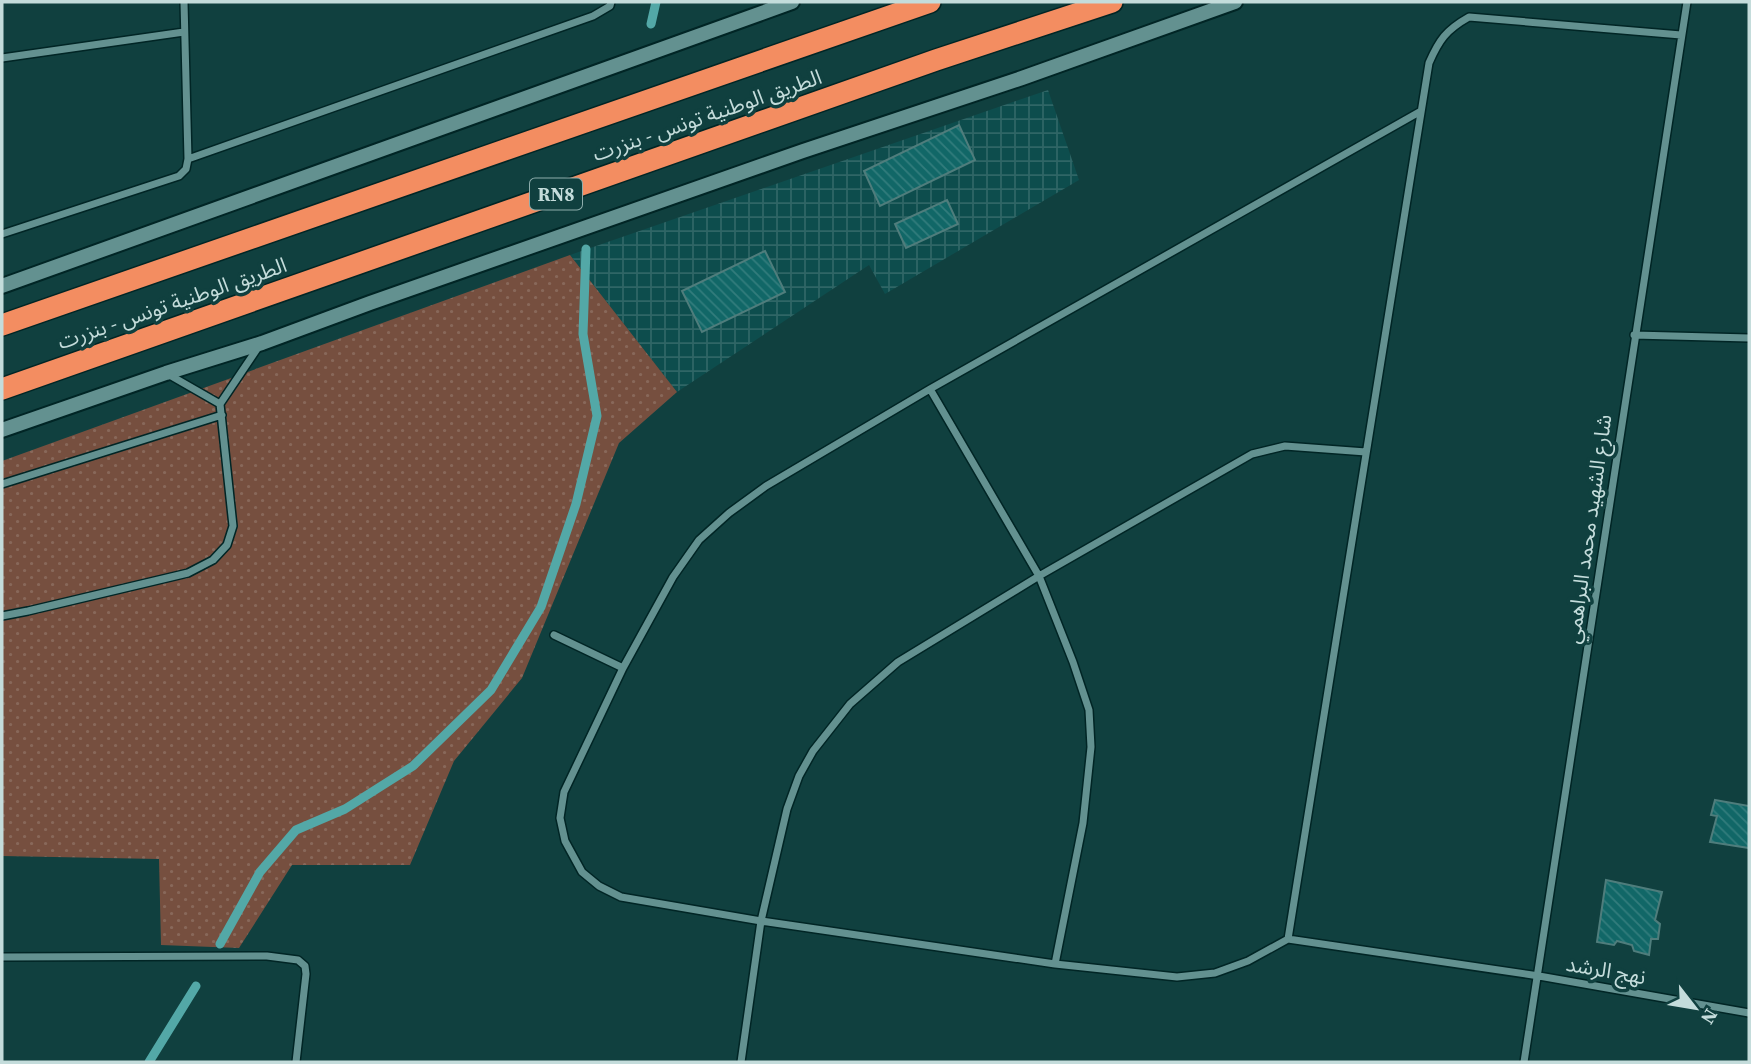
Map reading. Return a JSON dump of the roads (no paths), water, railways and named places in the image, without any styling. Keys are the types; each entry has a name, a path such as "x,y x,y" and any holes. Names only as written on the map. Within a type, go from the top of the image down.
{"highway":[{"name":"الطريق الوطنية تونس - بنزرت","path":"2,326 930,2"},
{"name":"الطريق الوطنية تونس - بنزرت","path":"2,389 936,60 1112,2"}],"main road":[{"path":"2,286 792,2"},
{"path":"2,430 262,343 1235,2"}],"street":[{"path":"2,234 179,176 186,169 188,159 184,2"},
{"path":"188,159 593,16 610,6 611,2"},
{"name":"شارع الشهيد محمد البراهمي","path":"1524,1062 1686,2"},
{"path":"1421,111 930,389 766,486 729,513 699,540 673,577 623,668 564,793 560,818 565,841 582,872 599,886 621,897 761,921 1055,964 1177,976 1214,973 1248,961 1288,939 1429,63 1438,44 1451,27 1469,17 1681,35"},
{"path":"2,58 184,32"},
{"path":"1634,335 1749,338"},
{"path":"2,616 188,573 213,560 227,545 233,526 220,404 262,343"},
{"path":"166,373 220,404"},
{"path":"930,389 1039,576 1089,710 1091,747 1083,823 1055,964"},
{"path":"2,484 222,415"},
{"path":"741,1062 761,921 787,809 799,776 813,751 850,704 898,662 1039,576 1252,454 1285,446 1366,452"},
{"path":"554,635 623,668"},
{"name":"نهج الرشد","path":"1288,939 1539,976 1749,1013"},
{"path":"2,957 267,956 298,960 305,966 306,974 296,1062"}],"waterway":[{"path":"651,24 656,2"},
{"path":"220,944 260,872 296,830 345,809 413,766 491,690 541,607 576,504 597,416 583,334 586,249"},
{"path":"149,1062 196,986"}]}
